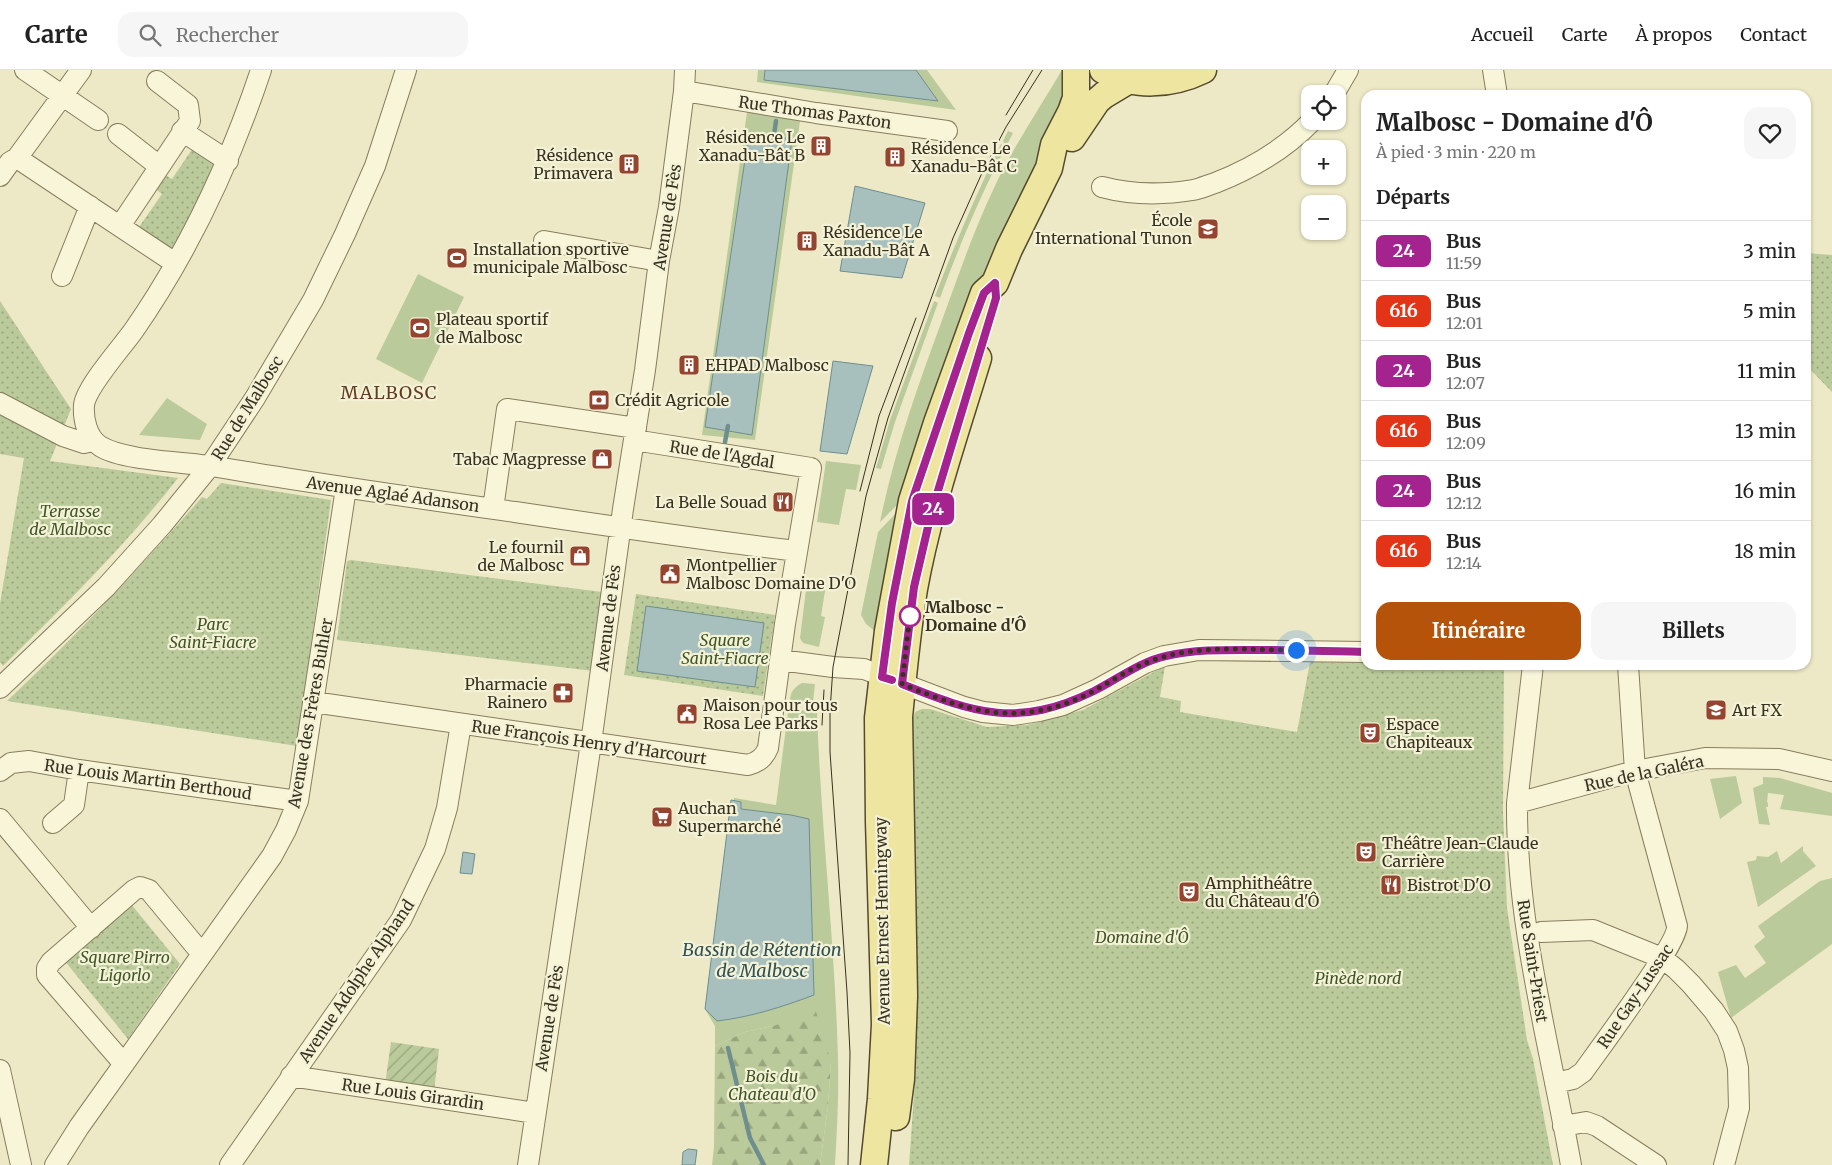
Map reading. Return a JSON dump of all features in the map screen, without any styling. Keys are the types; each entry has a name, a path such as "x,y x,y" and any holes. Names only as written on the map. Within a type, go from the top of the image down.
{"main road":[{"name":"Avenue Ernest Hemingway","path":"874,1165 881,1099 885,1024 878,718 892,603 912,501 917,486 984,293 995,283 1009,249 1049,168 1054,145 1071,112 1076,98 1076,70"},
{"path":"1103,70 1129,80 1148,83 1184,78 1203,70"},
{"name":"Avenue Ernest Hemingway","path":"1049,168 1064,152 1097,102 1104,95 1129,80"},
{"name":"Avenue Ernest Hemingway","path":"889,1165 901,1079 904,996 899,718 883,677 914,587 929,523 996,298 995,283"}],"street":[{"path":"25,70 98,120"},
{"path":"0,176 10,162 17,158 81,70"},
{"path":"94,441 88,432 84,417 84,403 90,390 134,330 176,263 228,161 261,70"},
{"name":"Rue de Malbosc","path":"0,688 106,587 166,520 210,466 255,398 313,300 345,234 375,166 406,70"},
{"name":"Avenue de Fès","path":"528,1165 591,743 620,528 669,208 685,70"},
{"path":"1339,85 1348,70"},
{"path":"1493,70 1496,90"},
{"path":"120,226 190,121 188,105 157,81"},
{"name":"Rue Thomas Paxton","path":"684,91 816,113 947,131"},
{"path":"1102,187 1125,193 1155,194 1195,190 1227,178 1268,157 1304,130"},
{"path":"182,132 228,161"},
{"path":"118,134 159,166"},
{"path":"17,158 176,263"},
{"path":"62,276 90,206"},
{"path":"544,241 660,261"},
{"name":"Avenue Aglaé Adanson","path":"0,403 64,436 84,443 94,441 110,451 132,456 620,528 797,552"},
{"name":"Rue de l'Agdal","path":"493,509 508,409 811,468"},
{"name":"Rue François Henry d'Harcourt","path":"313,702 748,765 757,762 766,755 768,748 811,468"},
{"name":"Avenue des Frères Buhler","path":"55,1165 79,1127 272,856 286,830 298,801 346,488"},
{"path":"780,660 883,677 964,707 983,712 1013,714 1039,711 1063,705 1098,689 1145,663 1164,656 1199,650 1361,652"},
{"name":"Rue Saint-Priest","path":"1532,670 1517,803 1517,822 1526,931 1571,1165"},
{"name":"Rue Gay-Lussac","path":"1555,1083 1574,1078 1583,1072 1662,958 1678,931 1636,771 1628,670"},
{"name":"Avenue Adolphe Alphand","path":"230,1165 401,920 435,848 447,808 461,724"},
{"name":"Rue de la Galéra","path":"1517,803 1636,771 1705,758 1779,759 1832,771"},
{"name":"Rue Louis Martin Berthoud","path":"0,771 11,763 29,761 79,770 298,801"},
{"path":"53,823 74,805 79,770"},
{"path":"0,819 91,928"},
{"path":"124,1064 48,975 46,968 134,890 140,887 149,890 202,954"},
{"path":"1541,932 1594,930 1662,958 1676,968 1714,1010 1727,1031 1738,1068 1739,1108 1724,1165"},
{"path":"0,1070 21,1165"},
{"name":"Rue Louis Girardin","path":"291,1076 535,1113"},
{"path":"1564,1126 1586,1122 1597,1126 1656,1165"}],"green space":[{"path":"758,70 927,70 956,110 757,82"},
{"path":"1062,70 1069,70 1072,89 910,475 906,474 903,483 907,484 903,499 880,522 892,471 907,421 972,238 1009,158"},
{"path":"747,112 800,121 755,440 702,435"},
{"path":"1008,131 1013,133 974,214 940,298 935,296 974,200 1001,144 1003,145"},
{"path":"195,145 219,161 175,249 169,252 137,230 162,194 153,187 162,173 172,179"},
{"path":"1811,253 1832,255 1832,392 1811,370"},
{"name":"Plateau sportif de Malbosc","path":"418,274 464,297 422,383 376,359"},
{"name":"Terrasse de Malbosc","path":"0,301 71,409 50,461 178,478 116,551 72,598 3,666 0,662 0,604 24,458 0,454"},
{"path":"934,301 938,303 895,422 881,469 876,468 890,420"},
{"path":"167,398 207,424 200,440 139,435"},
{"path":"826,461 861,465 856,490 846,489 839,525 817,522"},
{"name":"Parc Saint-Fiacre","path":"221,483 331,500 297,746 7,701 107,601 202,497 207,499"},
{"path":"900,509 898,534 888,556 875,631 866,624 861,615 878,532"},
{"path":"347,561 602,592 593,671 337,640"},
{"path":"807,582 826,585 821,616 825,617 819,647 803,643 800,638"},
{"name":"Square Saint-Fiacre","path":"636,594 775,615 763,696 624,675"},
{"name":"Domaine d'Ô","path":"1310,662 1361,663 1361,670 1504,670 1503,812 1507,908 1527,1040 1533,1059 1553,1165 909,1165 916,1067 910,727 915,712 922,709 930,709 987,727 1027,725 1083,710 1165,666 1160,697 1181,701 1180,712 1297,732"},
{"path":"802,683 815,684 813,702 790,703 793,691"},
{"path":"799,710 817,712 838,1059 835,1165 820,1165 828,1106 831,1062 776,1025 745,1032 715,1046 715,1026 705,1009 734,798 776,805 788,712"},
{"path":"1736,776 1742,803 1720,819 1710,779"},
{"path":"1763,777 1780,778 1832,793 1832,816 1780,809 1784,795 1768,793 1768,807 1766,807 1770,825 1759,824 1753,788 1763,784"},
{"path":"1803,846 1803,851 1816,866 1758,907 1747,862 1756,860 1757,856 1768,857 1777,851 1781,863"},
{"path":"1832,878 1832,944 1731,1018 1718,972 1736,965 1745,978 1766,963 1754,946 1765,937 1758,926 1820,881"},
{"name":"Square Pirro Ligorlo","path":"131,904 180,964 128,1039 64,960"},
{"name":"Bois du Chateau d'O","path":"816,1012 831,1062 828,1106 820,1165 712,1165 714,1147 715,1046 745,1032 776,1025"},
{"path":"391,1042 439,1049 434,1092 385,1085"}],"water":[{"path":"765,70 916,70 938,101 764,80"},
{"path":"749,133 792,139 752,435 705,427"},
{"path":"855,186 925,203 902,278 840,271"},
{"path":"833,361 873,366 847,454 820,451"},
{"name":"Square Saint-Fiacre","path":"646,606 764,623 755,687 637,671"},
{"name":"Bassin de Rétention de Malbosc","path":"731,800 741,802 741,809 809,819 814,995 766,1011 717,1021 705,1009"},
{"path":"463,852 475,854 472,874 460,873"},
{"path":"688,1149 697,1150 695,1165 682,1165 683,1152"}],"waterway":[{"path":"773,142 776,121"},
{"path":"725,442 728,426"},
{"path":"728,1048 750,1138 764,1165"}],"tram line":[{"path":"1006,115 1033,70"},
{"path":"848,1165 850,1053 830,752 833,667 866,496 888,418 953,238 982,173 1006,127 1042,70"},
{"path":"860,491 879,416 916,318"},
{"path":"822,725 824,690"}],"bus line":[{"name":"24","path":"892,680 882,677 892,603 912,501 984,293 995,283 996,298 931,514 914,587 902,684 964,707 983,712 1013,714 1039,711 1063,705 1098,689 1134,668 1164,656 1199,650 1361,652"}],"place":[{"name":"Résidence Le Xanadu-Bât B","path":"821,146"},
{"name":"Résidence Le Xanadu-Bât C","path":"895,157"},
{"name":"Résidence Primavera","path":"629,164"},
{"name":"École International Tunon","path":"1208,229"},
{"name":"Résidence Le Xanadu-Bât A","path":"807,241"},
{"name":"Installation sportive municipale Malbosc","path":"457,258"},
{"name":"Plateau sportif de Malbosc","path":"420,328"},
{"name":"EHPAD Malbosc","path":"689,365"},
{"name":"Crédit Agricole","path":"599,400"},
{"name":"Tabac Magpresse","path":"602,459"},
{"name":"La Belle Souad","path":"783,502"},
{"name":"Le fournil de Malbosc","path":"580,556"},
{"name":"Montpellier Malbosc Domaine D'O","path":"670,574"},
{"name":"Malbosc - Domaine d'Ô","path":"910,616"},
{"name":"Pharmacie Rainero","path":"563,693"},
{"name":"Art FX","path":"1716,710"},
{"name":"Maison pour tous Rosa Lee Parks","path":"687,714"},
{"name":"Espace Chapiteaux","path":"1370,733"},
{"name":"Auchan Supermarché","path":"662,817"},
{"name":"Théâtre Jean-Claude Carrière","path":"1366,852"},
{"name":"Bistrot D'O","path":"1391,885"},
{"name":"Amphithéâtre du Château d'Ô","path":"1189,892"}],"district":[{"name":"MALBOSC","path":"389,393"}],"route":[{"path":"910,616 910,614 902,684 925,694 983,712 1013,714 1039,711 1063,705 1098,689 1134,668 1164,656 1199,650 1296,650"}],"park label":[{"name":"Pinède nord","path":"1358,978"}]}
